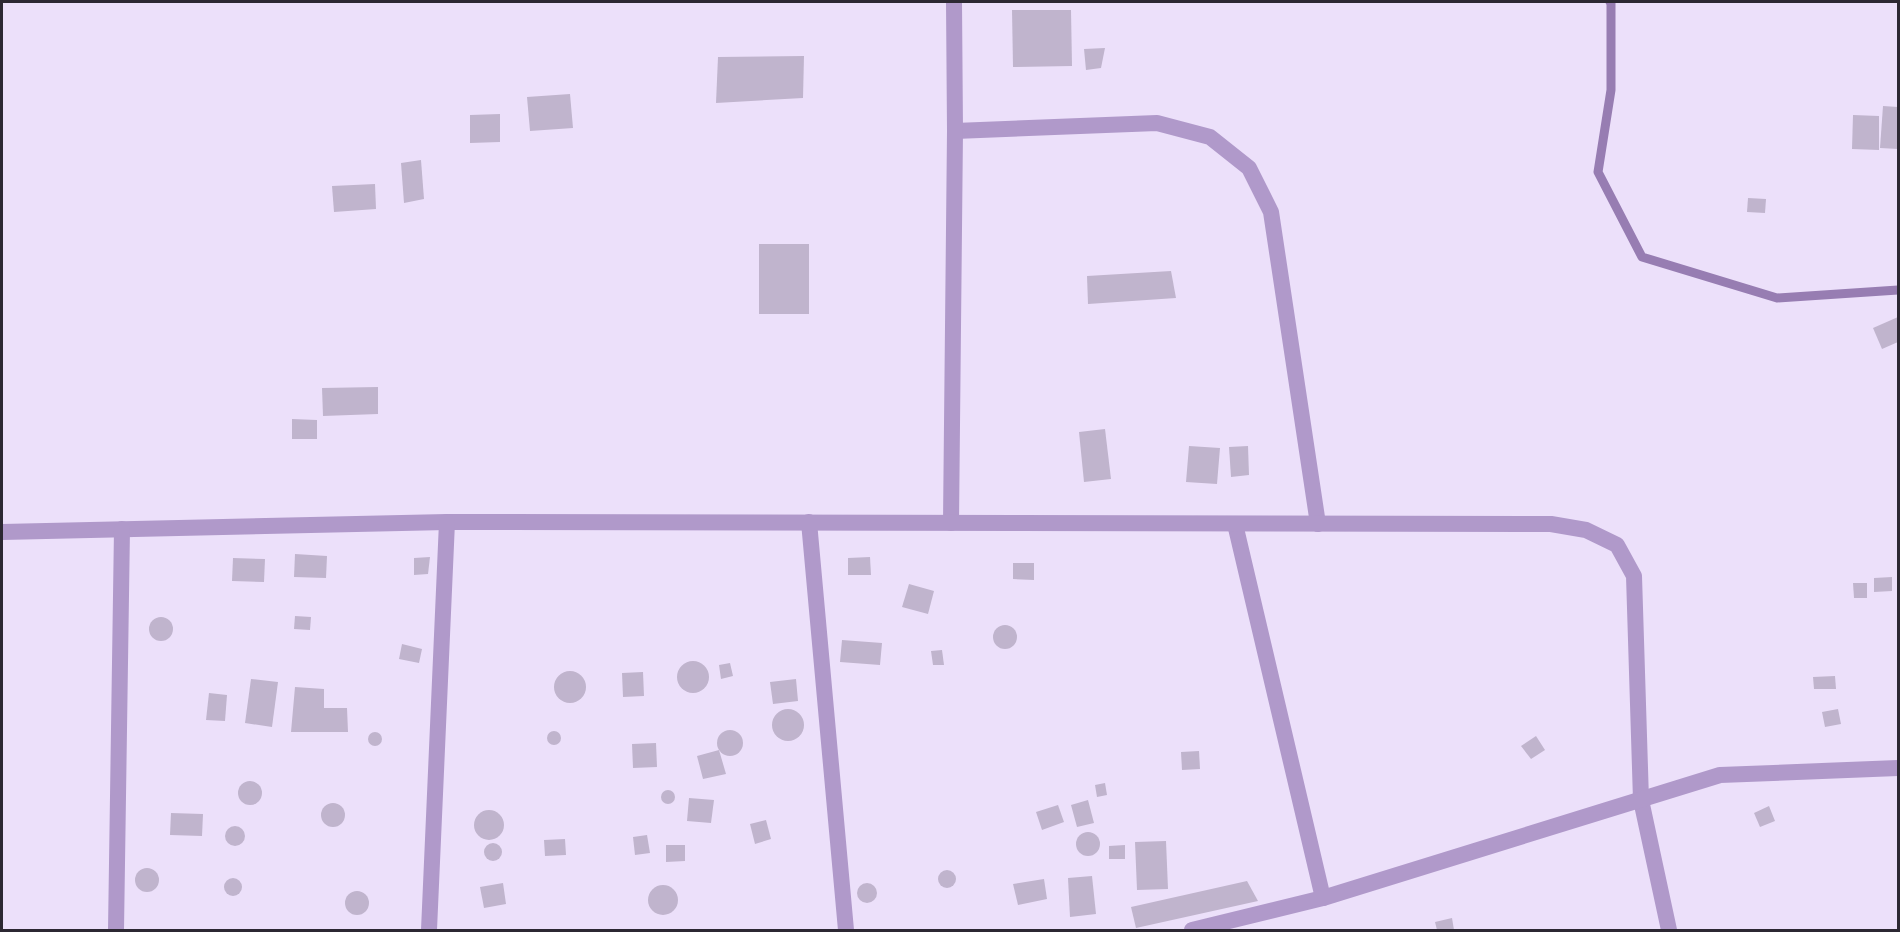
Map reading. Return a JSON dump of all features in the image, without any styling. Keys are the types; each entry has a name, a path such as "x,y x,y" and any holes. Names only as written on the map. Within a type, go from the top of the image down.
{"street":[{"path":"951,523 954,2"},
{"path":"955,131 1157,123 1210,136 1249,168 1272,212 1317,524"},
{"path":"429,930 447,522"},
{"path":"2,532 447,522 1551,524 1586,530 1617,545 1634,576 1641,800 1669,930"},
{"path":"809,522 846,930"},
{"path":"1235,524 1323,898"},
{"path":"116,930 122,529"},
{"path":"1192,930 1323,898 1720,775 1899,768"}],"building":[{"path":"1012,10 1071,10 1072,66 1013,67"},
{"path":"1105,48 1101,68 1086,70 1084,49"},
{"path":"804,56 803,98 716,103 718,57"},
{"path":"570,94 573,128 530,131 527,97"},
{"path":"1883,106 1898,107 1898,149 1880,148"},
{"path":"500,114 500,142 470,143 470,115"},
{"path":"1853,115 1879,116 1879,150 1852,149"},
{"path":"421,160 424,199 404,203 401,163"},
{"path":"375,184 376,209 334,212 332,186"},
{"path":"1748,198 1766,199 1765,213 1747,212"},
{"path":"759,244 809,244 809,314 759,314"},
{"path":"1171,271 1176,298 1088,304 1087,276"},
{"path":"1898,317 1898,342 1882,349 1873,328"},
{"path":"378,387 378,414 323,416 322,388"},
{"path":"292,419 317,420 317,439 292,439"},
{"path":"1105,429 1111,479 1084,482 1079,432"},
{"path":"1189,446 1220,448 1217,484 1186,482"},
{"path":"1248,446 1249,475 1231,477 1229,447"},
{"path":"295,554 327,556 326,578 294,577"},
{"path":"430,557 428,574 414,575 414,558"},
{"path":"870,557 871,575 848,575 848,558"},
{"path":"233,558 265,559 264,582 232,581"},
{"path":"1013,563 1034,563 1034,580 1013,579"},
{"path":"1892,577 1892,591 1874,592 1874,578"},
{"path":"1853,583 1867,583 1867,598 1854,598"},
{"path":"909,584 934,591 928,614 902,607"},
{"path":"295,616 311,617 310,630 294,629"},
{"path":"161,617 170,620 173,629 170,638 161,641 152,638 149,629 152,620"},
{"path":"1005,625 1010,626 1016,632 1016,642 1010,648 1005,649 1000,648 994,642 993,637 994,632 1000,626"},
{"path":"842,640 882,643 880,665 840,662"},
{"path":"402,644 422,649 419,663 399,659"},
{"path":"942,650 944,665 933,665 931,651"},
{"path":"693,661 704,666 709,677 704,688 693,693 682,688 677,677 682,666"},
{"path":"730,663 733,676 721,679 719,665"},
{"path":"570,671 581,676 586,687 581,698 570,703 559,698 554,687 559,676"},
{"path":"643,672 644,696 623,697 622,673"},
{"path":"1835,676 1836,689 1814,689 1813,677"},
{"path":"251,679 278,682 272,727 245,723"},
{"path":"796,679 798,701 773,704 770,682"},
{"path":"295,687 324,689 324,708 347,708 348,732 291,732"},
{"path":"209,693 227,695 225,721 206,720"},
{"path":"788,709 799,714 804,725 799,736 788,741 777,736 772,725 777,714"},
{"path":"1838,709 1841,724 1825,727 1822,712"},
{"path":"730,730 739,734 743,743 739,752 730,756 721,752 717,743 721,734"},
{"path":"554,731 559,733 561,738 559,743 554,745 549,743 547,738 549,733"},
{"path":"375,732 380,734 382,739 380,744 375,746 370,744 368,739 370,734"},
{"path":"1536,736 1545,750 1531,759 1521,746"},
{"path":"656,743 657,767 633,768 632,744"},
{"path":"719,750 726,774 703,779 697,756"},
{"path":"1199,751 1200,769 1182,770 1181,752"},
{"path":"250,781 259,784 262,793 259,802 250,805 241,802 238,793 241,784"},
{"path":"1105,783 1107,795 1097,797 1095,785"},
{"path":"668,790 673,792 675,797 673,802 668,804 663,802 661,797 663,792"},
{"path":"689,798 714,800 711,823 687,821"},
{"path":"1088,800 1094,823 1077,827 1071,805"},
{"path":"333,803 342,806 345,815 342,824 333,827 324,824 321,815 324,806"},
{"path":"1058,805 1064,822 1042,830 1036,812"},
{"path":"1769,806 1775,821 1760,827 1754,813"},
{"path":"489,810 500,814 504,825 500,836 489,840 478,836 474,825 478,814"},
{"path":"171,813 203,814 202,836 170,835"},
{"path":"766,820 771,839 755,844 750,824"},
{"path":"235,826 242,829 245,836 242,843 235,846 228,843 225,836 228,829"},
{"path":"1088,832 1093,833 1099,839 1099,849 1093,855 1088,856 1083,855 1077,849 1076,844 1077,839 1083,833"},
{"path":"647,835 650,853 635,855 633,837"},
{"path":"565,839 566,855 545,856 544,840"},
{"path":"1166,841 1168,889 1137,890 1135,842"},
{"path":"493,843 499,846 502,852 499,858 493,861 487,858 484,852 487,846"},
{"path":"666,845 685,845 685,861 666,862"},
{"path":"1125,845 1125,859 1109,859 1109,846"},
{"path":"147,868 156,871 159,880 156,889 147,892 138,889 135,880 138,871"},
{"path":"943,870 951,870 956,875 954,886 943,888 938,883 938,875"},
{"path":"1092,876 1096,914 1070,917 1068,878"},
{"path":"229,878 237,878 242,883 240,894 229,896 224,891 224,883"},
{"path":"1044,879 1047,899 1018,905 1013,884"},
{"path":"1247,881 1258,901 1136,928 1131,907"},
{"path":"503,883 506,904 484,908 480,887"},
{"path":"867,883 874,886 877,893 874,900 867,903 860,900 857,893 860,886"},
{"path":"663,885 669,886 677,894 677,906 669,914 663,915 657,914 649,906 648,900 649,894 657,886"},
{"path":"357,891 366,894 369,903 366,912 357,915 348,912 345,903 348,894"},
{"path":"1452,918 1454,930 1437,930 1435,922"}],"waterway":[{"path":"1610,2 1611,90 1598,172 1642,257 1777,298 1898,290"}]}
